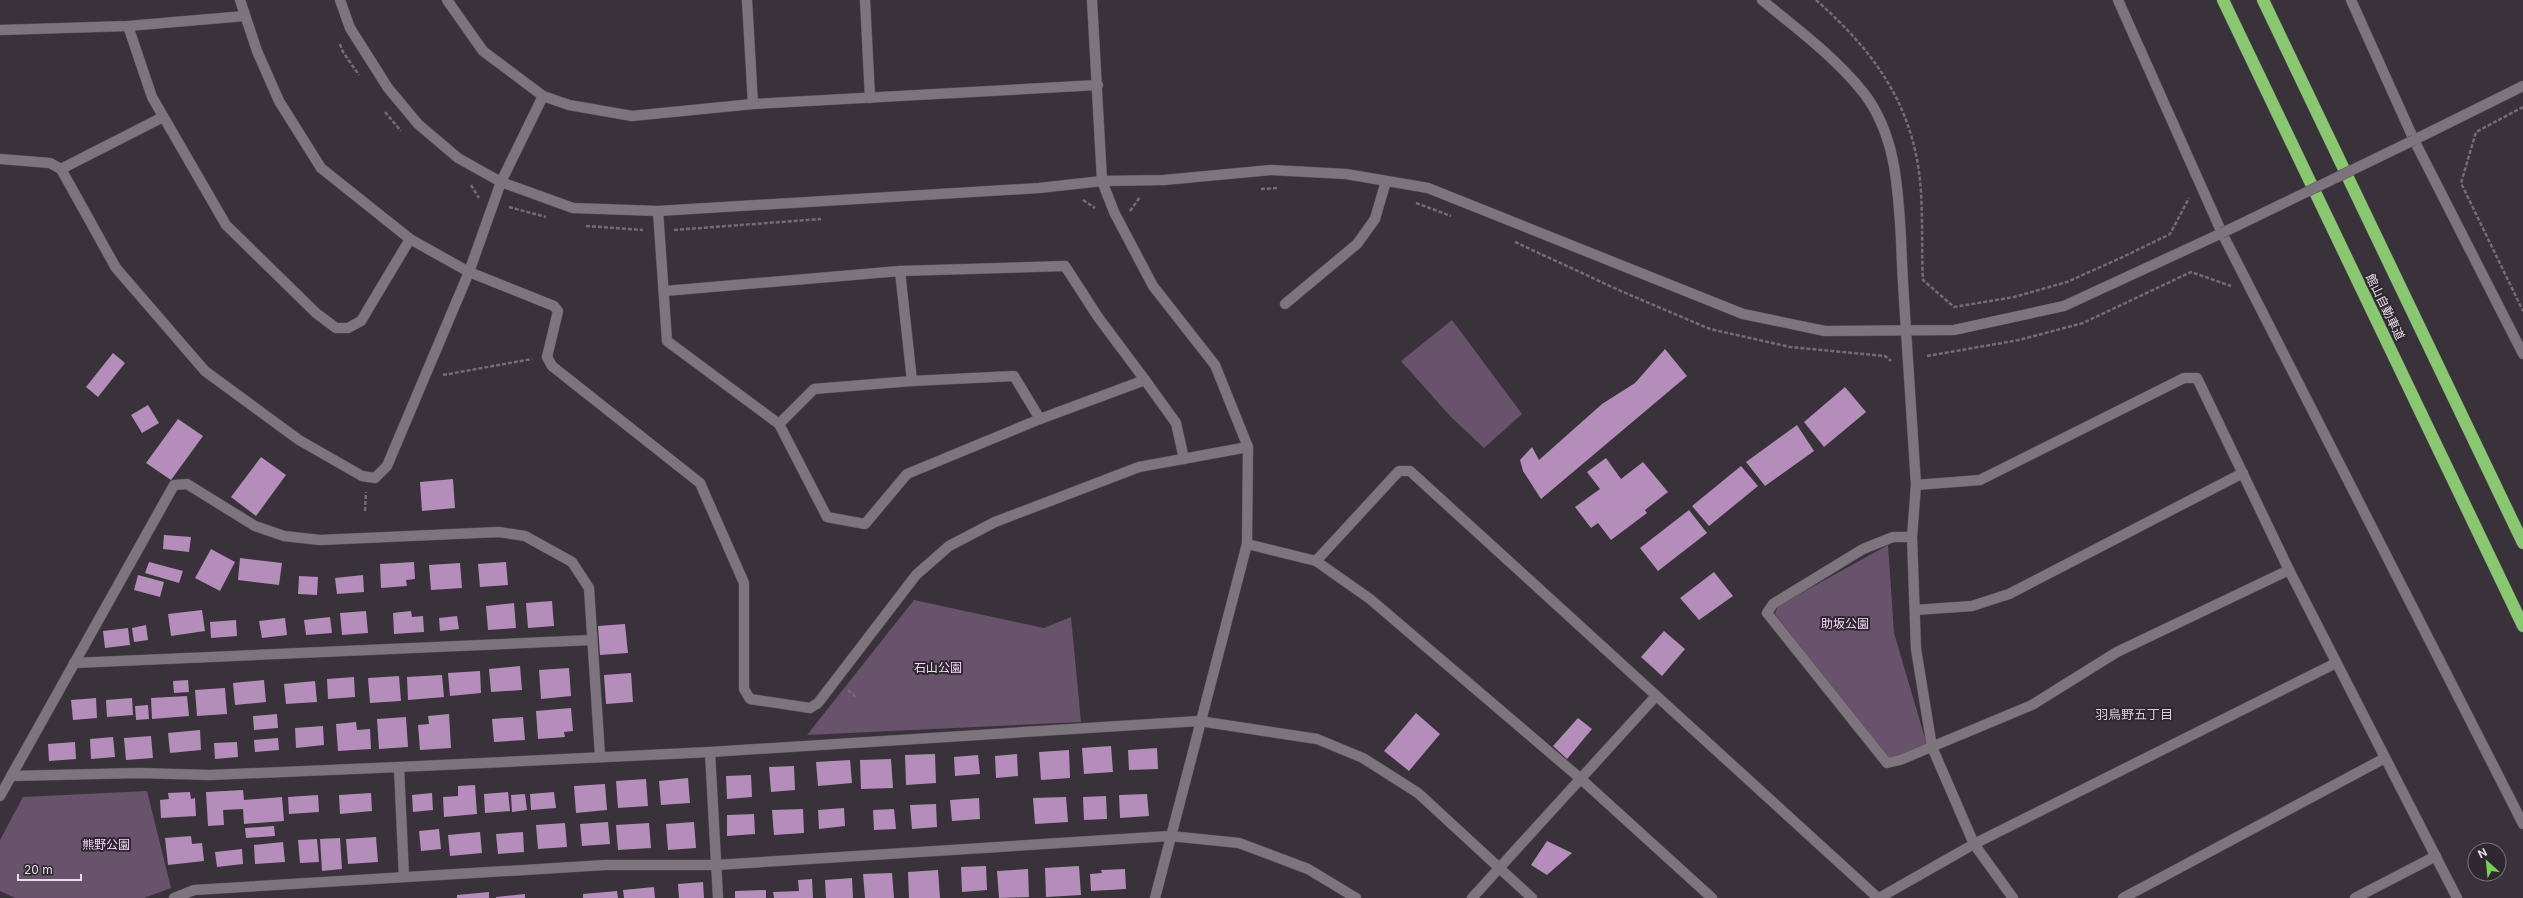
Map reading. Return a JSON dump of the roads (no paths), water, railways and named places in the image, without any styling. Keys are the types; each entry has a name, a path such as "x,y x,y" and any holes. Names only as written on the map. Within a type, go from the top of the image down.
{"highway":[{"name":"館山自動車道","path":"2223,0 2523,626"},
{"name":"館山自動車道","path":"2263,0 2523,543"}],"street":[{"path":"240,0 279,101 320,168 410,239 469,272 554,306 558,312 547,356 552,366 700,483 744,584 744,689 750,699 810,708 818,703 916,575 949,546 995,522 1139,467 1248,447"},
{"path":"340,0 350,28 375,68 388,88 418,124 458,158 501,182 573,208 658,211 1039,188 1102,181 1164,180 1271,170 1346,174 1428,188 1743,314 1825,330 1954,330 2064,306 2222,233 2523,86"},
{"path":"448,0 483,51 543,96 569,105 632,116 753,104 1098,85"},
{"path":"747,0 753,104"},
{"path":"865,0 870,98"},
{"path":"1092,0 1098,85 1102,181 1114,212 1153,286 1215,365 1248,447 1247,544 1199,720 1155,898"},
{"path":"1762,0 1833,59 1864,93 1882,123 1893,157 1898,191 1916,485 1912,537 1916,649 1932,747 1974,844 2013,898"},
{"path":"2118,0 2222,233 2523,824"},
{"path":"2351,0 2414,140 2523,354"},
{"path":"0,30 128,26 245,16"},
{"path":"128,26 152,98 226,225 316,313 336,328 348,328 361,321 410,239"},
{"path":"0,159 50,163 61,170 116,268 205,371 299,440 362,476 375,478 387,466 469,272 501,182 543,96"},
{"path":"61,170 163,117"},
{"path":"1285,304 1357,244 1375,219 1386,181"},
{"path":"658,211 665,291 667,341 779,424 827,517 865,524 907,474 1040,419 1145,380"},
{"path":"665,291 900,271 1065,266 1098,317 1176,423 1184,459"},
{"path":"900,271 912,381"},
{"path":"779,424 814,389 912,381 1014,376 1040,419"},
{"path":"1916,485 1980,480 2184,378 2198,378 2289,570 2457,898"},
{"path":"1316,560 1399,471 1410,471 1655,697 1878,898 1974,844 2336,662"},
{"path":"1915,610 1972,606 2009,594 2243,473"},
{"path":"0,796 174,485 187,484 255,526 284,536 320,540 499,532 525,536 572,562 589,588 600,756"},
{"path":"1912,537 1893,537 1863,549 1773,604 1767,613 1887,763 1932,747 2032,705 2117,652 2289,570"},
{"path":"1247,544 1316,560 1370,599 1581,779 1712,898"},
{"path":"74,663 592,640"},
{"path":"1472,898 1655,697"},
{"path":"11,776 139,773 210,775 399,767 600,756 710,752 1199,720 1317,739 1363,758 1418,793 1532,898"},
{"path":"710,752 718,898"},
{"path":"2123,898 2385,758"},
{"path":"399,767 404,877"},
{"path":"174,898 194,890 605,865 716,865 1170,836 1239,843 1308,869 1356,898"},
{"path":"2355,898 2436,856"}],"district":[{"name":"羽鳥野五丁目","path":"2134,714"}],"park label":[{"name":"助坂公園","path":"1845,624"},
{"name":"石山公園","path":"938,668"},
{"name":"熊野公園","path":"106,845"}]}
